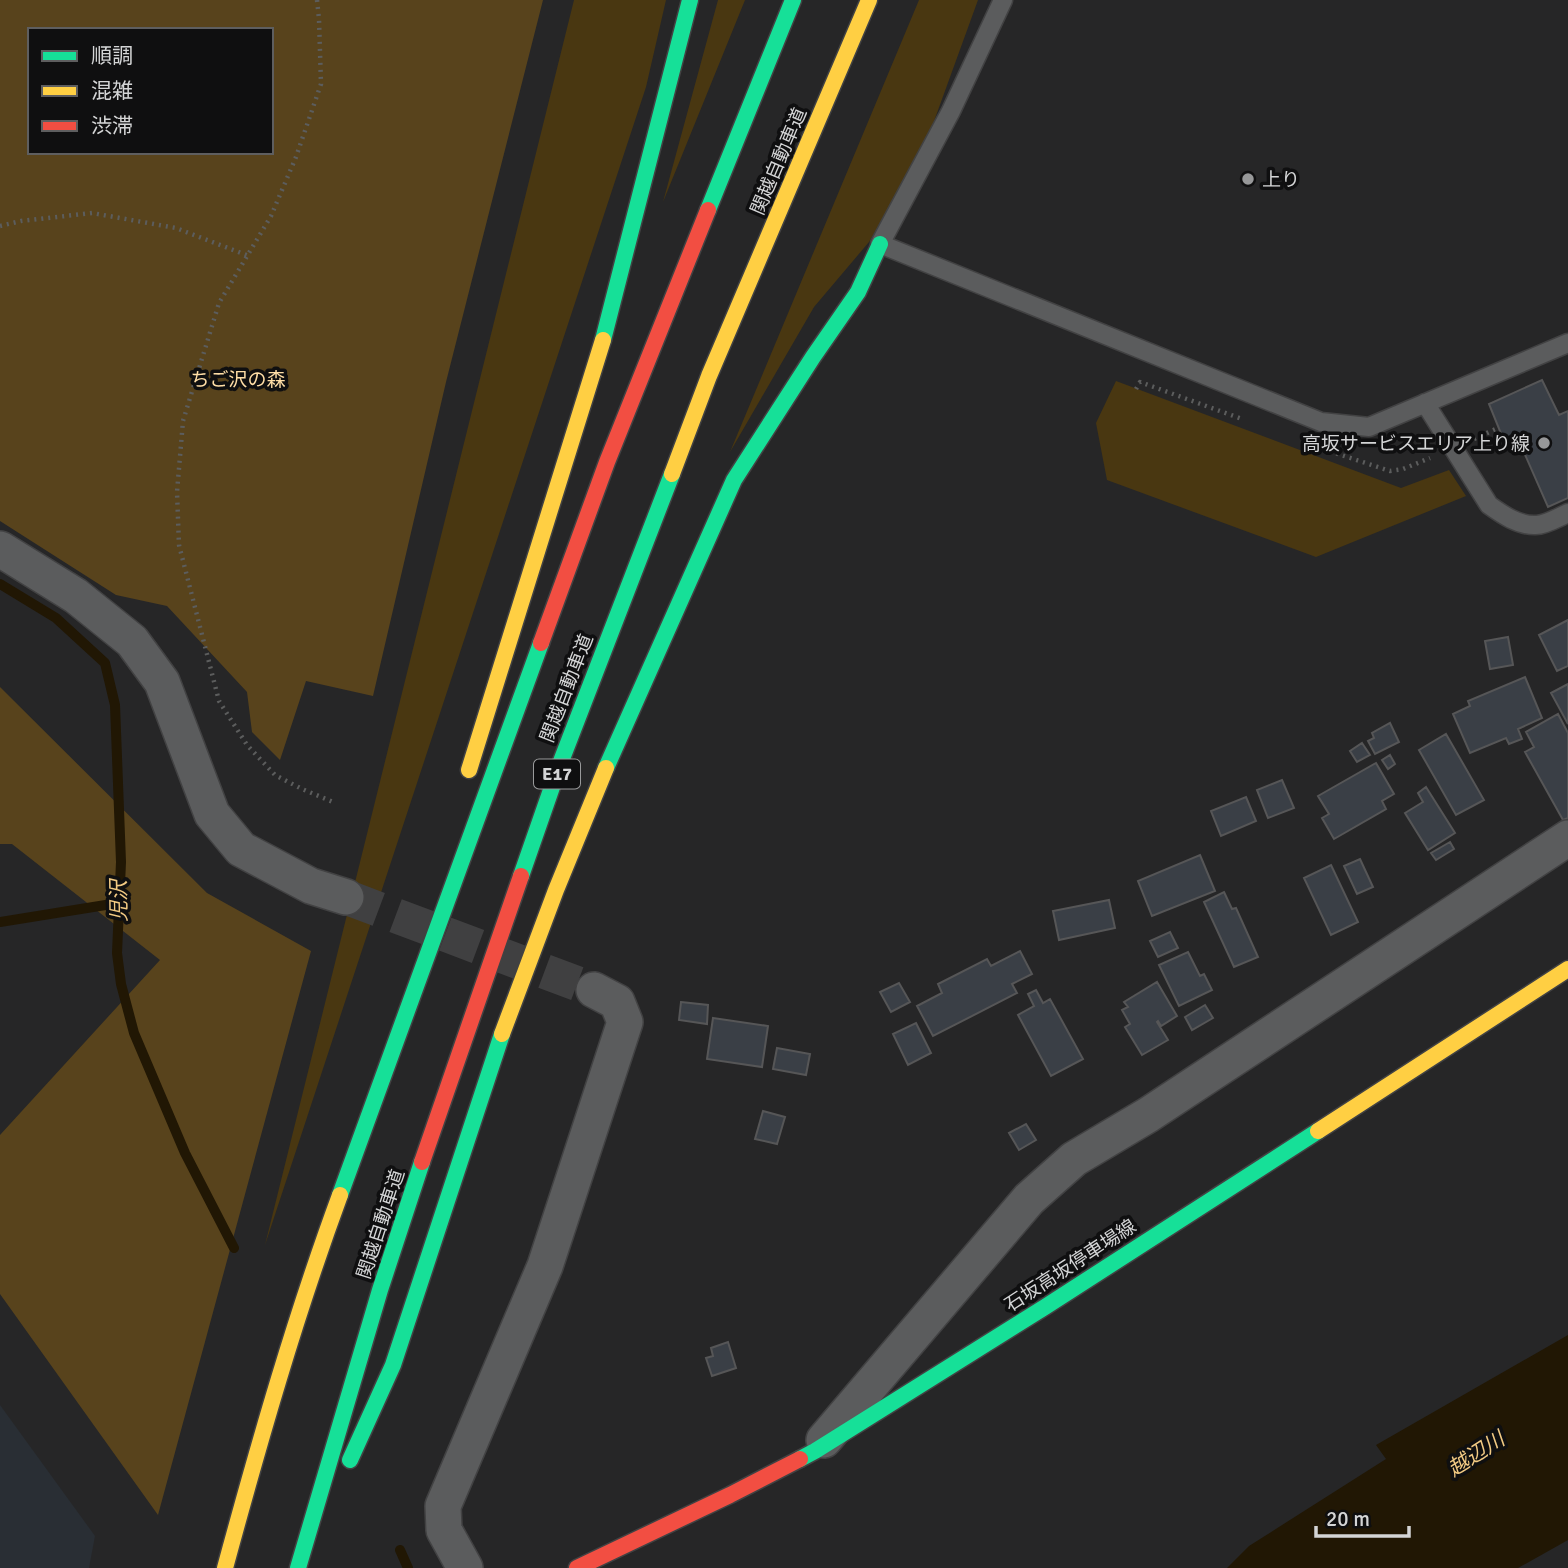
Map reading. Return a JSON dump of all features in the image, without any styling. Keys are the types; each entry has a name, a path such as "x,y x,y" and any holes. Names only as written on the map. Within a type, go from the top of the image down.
{"main road":[{"path":"463,789 608,324 690,0"},
{"name":"関越自動車道","path":"225,1568 314,1266 607,462 793,0"},
{"name":"関越自動車道","path":"299,1568 380,1290 442,1102 560,764 709,376 869,0"},
{"path":"299,1568 393,1365 507,1020 556,890 614,751 734,480 858,292 880,244"},
{"path":"314,1266 413,948"},
{"name":"石坂高坂停車場線","path":"577,1568 815,1451 1045,1307 1568,969"}],"street":[{"path":"0,549 76,596 132,641 162,682 212,814 242,849 311,886 346,897"},
{"path":"815,1451 1030,1199 1074,1159 1149,1115 1568,838"},
{"path":"465,1568 444,1530 443,1506 545,1266 625,1022 617,1002 594,990"}],"lane":[{"path":"1003,0 951,111 880,244 1321,422 1369,426 1568,343"},
{"path":"1425,403 1489,505 1521,523 1538,526 1568,513"}],"path":[{"path":"317,0 321,84 296,157 271,216 219,303 183,421 177,492 179,545 219,701 247,745 275,775 333,802"},
{"path":"0,226 92,213 176,228 248,256"}],"shaded area":[{"path":"574,0 666,0 646,87 265,1245"},
{"path":"718,0 745,0 663,202"},
{"path":"919,0 978,0 925,146 869,242 814,307 730,452"},
{"path":"1116,381 1401,488 1449,470 1466,496 1316,557 1107,480 1096,423"},
{"path":"0,1405 95,1536 89,1568 0,1568"}],"green space":[{"name":"ちご沢の森","path":"0,0 543,0 446,382 373,696 306,681 280,760 252,732 247,692 167,606 116,595 0,521"},
{"path":"0,687 207,893 311,951 158,1515 0,1294 0,1135 160,960 12,844 0,844"}],"water":[{"name":"越辺川","path":"1568,1335 1568,1540 1518,1568 1227,1568 1249,1546 1386,1459 1376,1445"}],"building":[{"name":"高坂サービスエリア上り線","path":"1542,380 1559,415 1568,411 1568,498 1548,507 1519,441 1506,446 1489,404"},
{"path":"1568,620 1568,666 1557,671 1539,635"},
{"path":"1508,637 1513,665 1490,669 1485,641"},
{"path":"1525,677 1542,718 1518,729 1522,739 1509,744 1506,738 1470,753 1453,714 1470,706 1468,701"},
{"path":"1568,684 1568,724 1551,693"},
{"path":"1558,714 1568,733 1568,818 1563,820 1525,752 1534,747 1526,732"},
{"path":"1390,723 1399,742 1375,754 1368,741 1374,738 1372,733"},
{"path":"1446,734 1484,800 1456,815 1419,750"},
{"path":"1362,743 1370,755 1357,762 1350,751"},
{"path":"1390,755 1395,764 1388,769 1382,760"},
{"path":"1376,763 1394,794 1382,801 1386,809 1334,839 1322,818 1329,814 1318,796"},
{"path":"1282,780 1294,808 1268,818 1257,790"},
{"path":"1426,787 1455,833 1428,850 1405,813 1423,802 1418,793"},
{"path":"1246,797 1256,821 1221,836 1211,811"},
{"path":"1450,842 1454,849 1436,860 1431,853"},
{"path":"1200,855 1215,891 1152,916 1138,881"},
{"path":"1360,859 1373,887 1357,894 1344,866"},
{"path":"1331,865 1358,922 1331,935 1304,878"},
{"path":"1224,892 1232,909 1236,908 1258,957 1234,967 1204,902"},
{"path":"1109,900 1115,928 1059,940 1053,911"},
{"path":"1170,932 1178,948 1158,957 1150,941"},
{"path":"1020,951 1032,974 1012,984 1017,993 933,1036 917,1006 942,993 938,984 987,959 991,966"},
{"path":"1188,952 1200,976 1204,974 1212,990 1179,1006 1159,965"},
{"path":"1157,982 1177,1016 1161,1026 1157,1022 1168,1040 1142,1055 1125,1027 1130,1024 1122,1010 1128,1007 1124,1002"},
{"path":"899,983 910,1002 891,1012 880,992"},
{"path":"1036,990 1043,1003 1050,999 1083,1059 1051,1076 1018,1015 1034,1006 1028,994"},
{"path":"681,1002 708,1005 707,1024 679,1020"},
{"path":"1205,1005 1213,1018 1192,1030 1185,1017"},
{"path":"713,1018 768,1026 762,1067 707,1059"},
{"path":"916,1023 931,1053 908,1065 893,1034"},
{"path":"777,1048 810,1054 806,1075 773,1069"},
{"path":"763,1111 785,1117 777,1144 755,1139"},
{"path":"1026,1124 1036,1140 1019,1150 1009,1133"},
{"path":"728,1342 736,1368 712,1376 706,1358 713,1356 711,1348"}],"waterway":[{"name":"児沢","path":"0,584 56,618 105,663 115,705 121,862 117,953 121,984 134,1033 185,1153 234,1248"},
{"path":"0,922 118,903"},
{"name":"児沢","path":"400,1550 408,1568"}],"tunnel":[{"path":"346,897 594,990"}],"traffic: fast":[{"path":"603,340 690,0"},
{"path":"708,210 793,0"},
{"path":"606,768 734,480 858,292 880,244"},
{"path":"521,876 560,764 672,474"},
{"path":"340,1195 541,643"},
{"path":"350,1460 393,1365 502,1034"},
{"path":"800,1459 1045,1307 1318,1131"},
{"path":"298,1568 380,1290 422,1162"}],"traffic: slow":[{"path":"672,474 709,376 869,0"},
{"path":"469,770 603,340"},
{"path":"502,1034 556,890 606,768"},
{"path":"1318,1131 1568,969"},
{"path":"225,1568 278,1380 340,1195"}],"traffic: jam":[{"path":"541,643 607,462 708,210"},
{"path":"422,1162 521,876"},
{"path":"577,1568 800,1459"}],"place":[{"name":"上り","path":"1248,179"},
{"name":"高坂サービスエリア上り線","path":"1544,443"}]}
